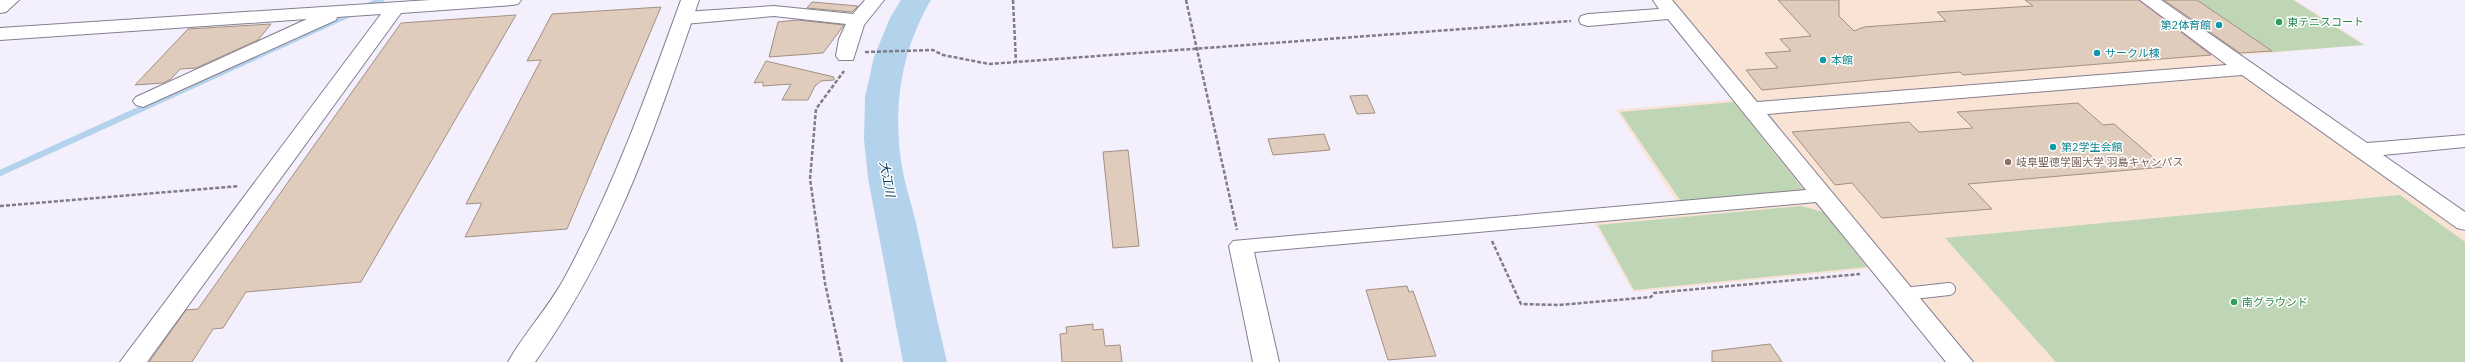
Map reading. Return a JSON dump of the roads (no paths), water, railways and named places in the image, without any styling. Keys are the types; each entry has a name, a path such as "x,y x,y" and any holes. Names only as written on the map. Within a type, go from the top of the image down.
{"street":[{"path":"0,8 10,0"},
{"path":"0,34 334,11 392,5 512,0"},
{"path":"846,56 846,39 857,20 874,0"},
{"path":"2149,0 2245,70 2364,150 2465,223"},
{"path":"133,362 265,184 392,5"},
{"path":"1588,20 1668,7 1750,109 1960,362"},
{"path":"520,362 555,316 583,270 603,231 633,157 687,9 774,11 857,20"},
{"path":"143,101 329,17 334,11"},
{"path":"1750,109 2245,70"},
{"path":"2364,150 2465,141"},
{"path":"1266,362 1241,246 1822,196"}],"lane":[{"path":"1904,294 1949,289"}],"waterway":[{"path":"366,7 381,0"},
{"name":"大江川","path":"916,0 896,37 890,57 882,97 881,139 886,178 925,362"},
{"path":"0,173 352,13"}],"place":[{"name":"東テニスコート","path":"2279,22"},
{"name":"第2体育館","path":"2219,25"},
{"name":"サークル棟","path":"2097,53"},
{"name":"本館","path":"1823,60"},
{"name":"第2学生会館","path":"2053,147"},
{"name":"岐阜聖徳学園大学 羽島キャンパス","path":"2008,162"},
{"name":"南グラウンド","path":"2234,302"}]}
